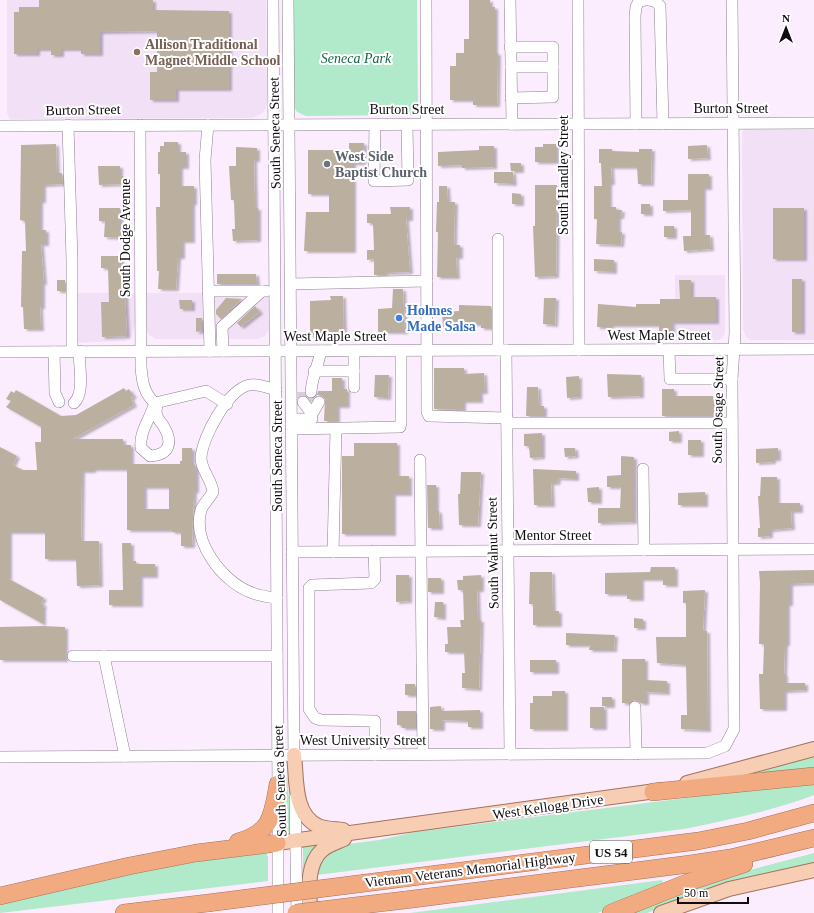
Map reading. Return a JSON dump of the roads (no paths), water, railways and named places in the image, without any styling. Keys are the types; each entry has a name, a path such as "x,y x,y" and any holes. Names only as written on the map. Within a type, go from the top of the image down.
{"highway":[{"path":"653,792 814,776"},
{"path":"196,853 255,837 270,821 278,784"},
{"name":"Vietnam Veterans Memorial Highway","path":"124,913 698,841 748,831 814,813"},
{"path":"611,913 689,882 775,854 814,838"},
{"name":"Vietnam Veterans Memorial Highway","path":"297,913 690,864 730,858 814,838"},
{"path":"0,896 129,866 196,853 277,843"}],"main road":[{"name":"West Kellogg Drive","path":"277,843 653,792 814,749"},
{"path":"294,755 300,807 306,817 318,826 359,832"},
{"path":"310,913 309,880 316,858 328,846 359,832"},
{"path":"661,913 729,889 814,870"}],"street":[{"name":"South Seneca Street","path":"274,0 273,125 276,351 278,913"},
{"name":"South Seneca Street","path":"288,0 292,351 292,609 297,913"},
{"path":"426,0 427,350 429,416 507,421 732,423"},
{"path":"510,0 512,124"},
{"name":"South Handley Street","path":"578,0 579,350"},
{"path":"636,124 635,16 636,7 639,2 648,0 655,1 660,6 662,124"},
{"name":"South Osage Street","path":"726,746 734,729 732,379 735,333 732,0"},
{"path":"510,47 553,47 553,97 511,98"},
{"path":"511,67 553,67"},
{"name":"Burton Street","path":"0,126 140,124 375,125 814,123"},
{"name":"South Dodge Avenue","path":"140,124 141,352 142,378 148,398 156,403 206,391 227,404"},
{"path":"208,124 205,160 210,351"},
{"path":"375,125 374,181 408,180 407,124"},
{"path":"68,125 75,352 80,392 78,399 74,403"},
{"name":"South Walnut Street","path":"498,239 502,350 507,421 510,754"},
{"path":"291,284 427,281"},
{"path":"208,291 275,291"},
{"path":"222,327 262,291"},
{"path":"209,315 222,327 223,351"},
{"name":"West Maple Street","path":"0,352 814,349"},
{"path":"669,350 670,379 732,379"},
{"path":"312,421 312,392 321,351"},
{"path":"354,351 354,386"},
{"path":"292,424 312,421 336,429 400,427 401,351"},
{"path":"54,352 55,394 59,402"},
{"path":"312,392 354,371"},
{"path":"276,390 262,386 249,385 240,389 210,428 204,442 201,458 203,467 213,486 213,492 201,509 200,530 202,541 214,562 236,585 260,596 277,598"},
{"path":"333,552 336,429"},
{"path":"420,460 423,754"},
{"path":"642,469 644,550"},
{"name":"Mentor Street","path":"292,552 814,549"},
{"path":"374,551 375,579 371,583 312,585 309,588 309,709 315,718 321,720 374,721 376,755"},
{"path":"292,609 309,609"},
{"path":"72,656 277,656"},
{"path":"104,656 125,756"},
{"path":"293,668 309,668"},
{"path":"634,707 636,754"},
{"name":"West University Street","path":"0,757 707,753 726,746"}],"tunnel":[{"path":"303,392 303,402"},
{"path":"311,392 312,402"}],"place":[{"name":"Allison Traditional Magnet Middle School","path":"137,52"},
{"name":"West Side Baptist Church","path":"327,164"},
{"name":"Holmes Made Salsa","path":"399,318"}],"park label":[{"name":"Seneca Park","path":"356,58"}]}
